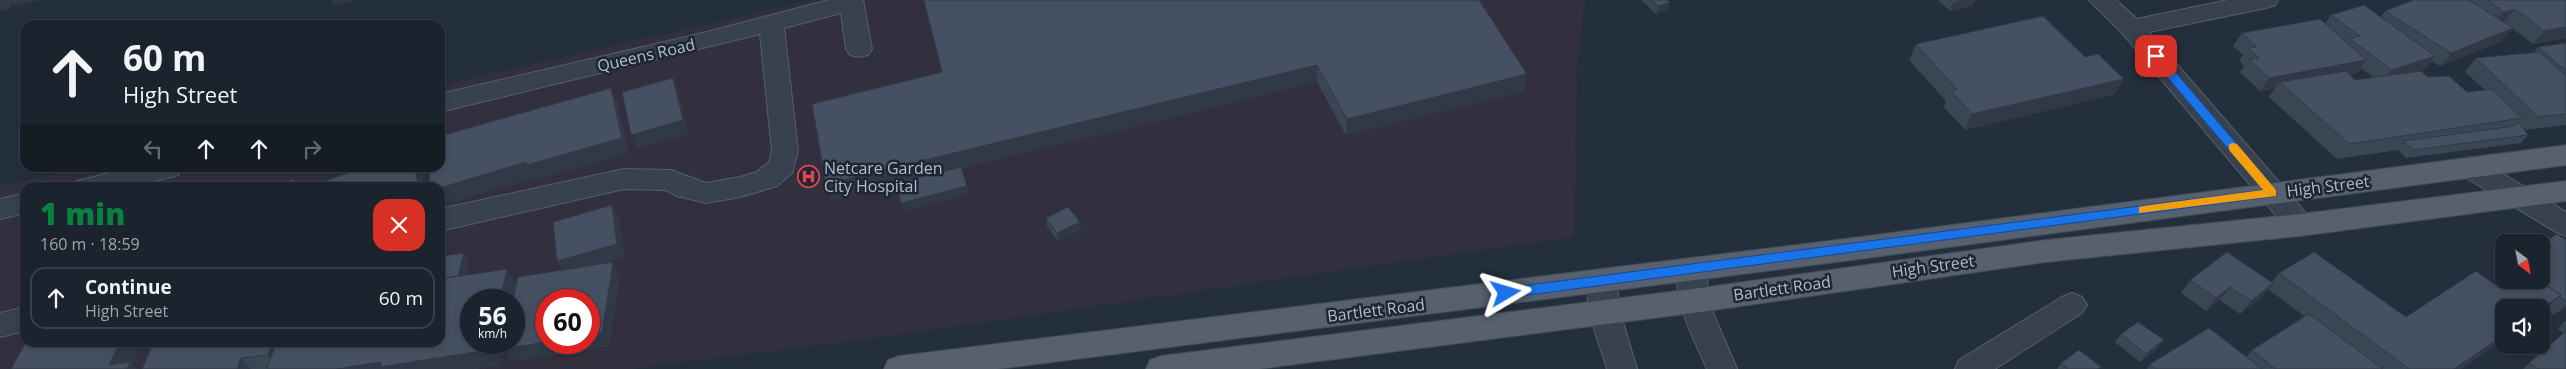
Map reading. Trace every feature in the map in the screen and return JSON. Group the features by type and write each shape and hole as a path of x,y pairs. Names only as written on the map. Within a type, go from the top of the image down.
{"main road":[{"name":"High Street","path":"1852,249 2566,155"},
{"name":"High Street","path":"1867,276 2046,251 2300,225 2566,191"},
{"name":"Bartlett Road","path":"899,369 1852,249"},
{"name":"Bartlett Road","path":"1161,369 1693,301 1867,276"}],"street":[{"path":"2102,0 2132,28 2300,225"},
{"path":"2132,28 2197,7 2266,0"},
{"path":"851,1 859,49"},
{"name":"Queens Road","path":"445,102 708,40 851,1"},
{"path":"445,219 624,179 672,180 687,189 706,193 767,179 782,166 785,151 771,23"},
{"path":"2470,167 2566,225"},
{"path":"111,182 152,172"},
{"path":"0,209 20,204"},
{"path":"1692,269 1693,301 1722,369"},
{"path":"1601,281 1605,312 1622,369"},
{"path":"1970,369 2072,305"},
{"path":"0,325 20,320"}],"shaded area":[{"name":"Netcare Garden City Hospital","path":"813,0 1585,0 1577,67 1574,237 874,338 631,369 0,369 0,186 63,172 445,172 445,84"}],"building":[{"path":"924,0 1479,0 1527,74 1347,119 1317,65 826,184 812,104 942,72"},
{"path":"1651,0 1667,0 1670,2 1658,6"},
{"path":"1950,0 1968,0 1953,3"},
{"path":"2413,0 2469,0 2513,28 2451,53 2385,11"},
{"path":"2488,0 2566,0 2566,27 2544,31 2515,9 2503,12"},
{"path":"2364,5 2435,56 2392,70 2350,39 2360,36 2331,15"},
{"path":"2043,16 2085,57 2098,54 2124,79 1972,114 1951,91 1957,90 1916,44"},
{"path":"2320,19 2366,60 2269,78 2249,59 2259,58 2248,48 2257,47 2242,33"},
{"path":"2566,43 2566,71 2538,47"},
{"path":"2539,52 2566,76 2566,114 2538,117 2476,58"},
{"path":"2346,71 2355,80 2421,71 2428,77 2449,76 2467,92 2492,89 2522,118 2349,144 2280,82"},
{"path":"673,78 683,120 631,135 622,92"},
{"path":"611,88 622,138 527,165 526,162 445,186 445,182 430,182 429,172 445,172 445,135"},
{"path":"2519,122 2528,135 2413,150 2403,141 2515,126"},
{"path":"961,167 967,186 901,203 896,183"},
{"path":"351,172 416,172 418,182 321,182"},
{"path":"612,205 617,244 557,261 553,222"},
{"path":"1068,207 1080,222 1057,233 1046,218"},
{"path":"2557,234 2566,240 2566,301 2550,288 2550,238"},
{"path":"2227,252 2273,283 2251,301 2230,287 2216,298 2190,280"},
{"path":"2314,252 2406,317 2476,271 2495,285 2495,289 2550,288 2561,295 2550,303 2550,299 2495,299 2495,341 2454,369 2409,369 2279,273"},
{"path":"464,253 458,276 445,278 445,255"},
{"path":"613,262 602,333 600,333 600,289 535,289 535,344 525,345 525,289 515,289 518,277"},
{"path":"507,269 502,289 460,289 460,354 463,354 380,367 381,362 336,369 267,369 274,347 445,347 445,278"},
{"path":"2309,314 2383,369 2276,369 2252,350"},
{"path":"2138,322 2164,340 2146,354 2121,334"},
{"path":"2209,328 2262,369 2156,369 2150,364"},
{"path":"2566,331 2566,369 2539,369 2529,363 2539,354 2550,354 2550,345"},
{"path":"23,347 118,347 109,365 130,362 127,369 11,369"},
{"path":"152,347 271,347 268,355 241,358 237,369 142,369"},
{"path":"2079,350 2101,367 2097,369 2068,369 2061,363"}],"slow traffic":[{"path":"2143,210 2272,193 2233,147"}],"place":[{"name":"Netcare Garden City Hospital","path":"808,177"}],"route":[{"path":"1506,293 2272,193 2156,56"}]}
